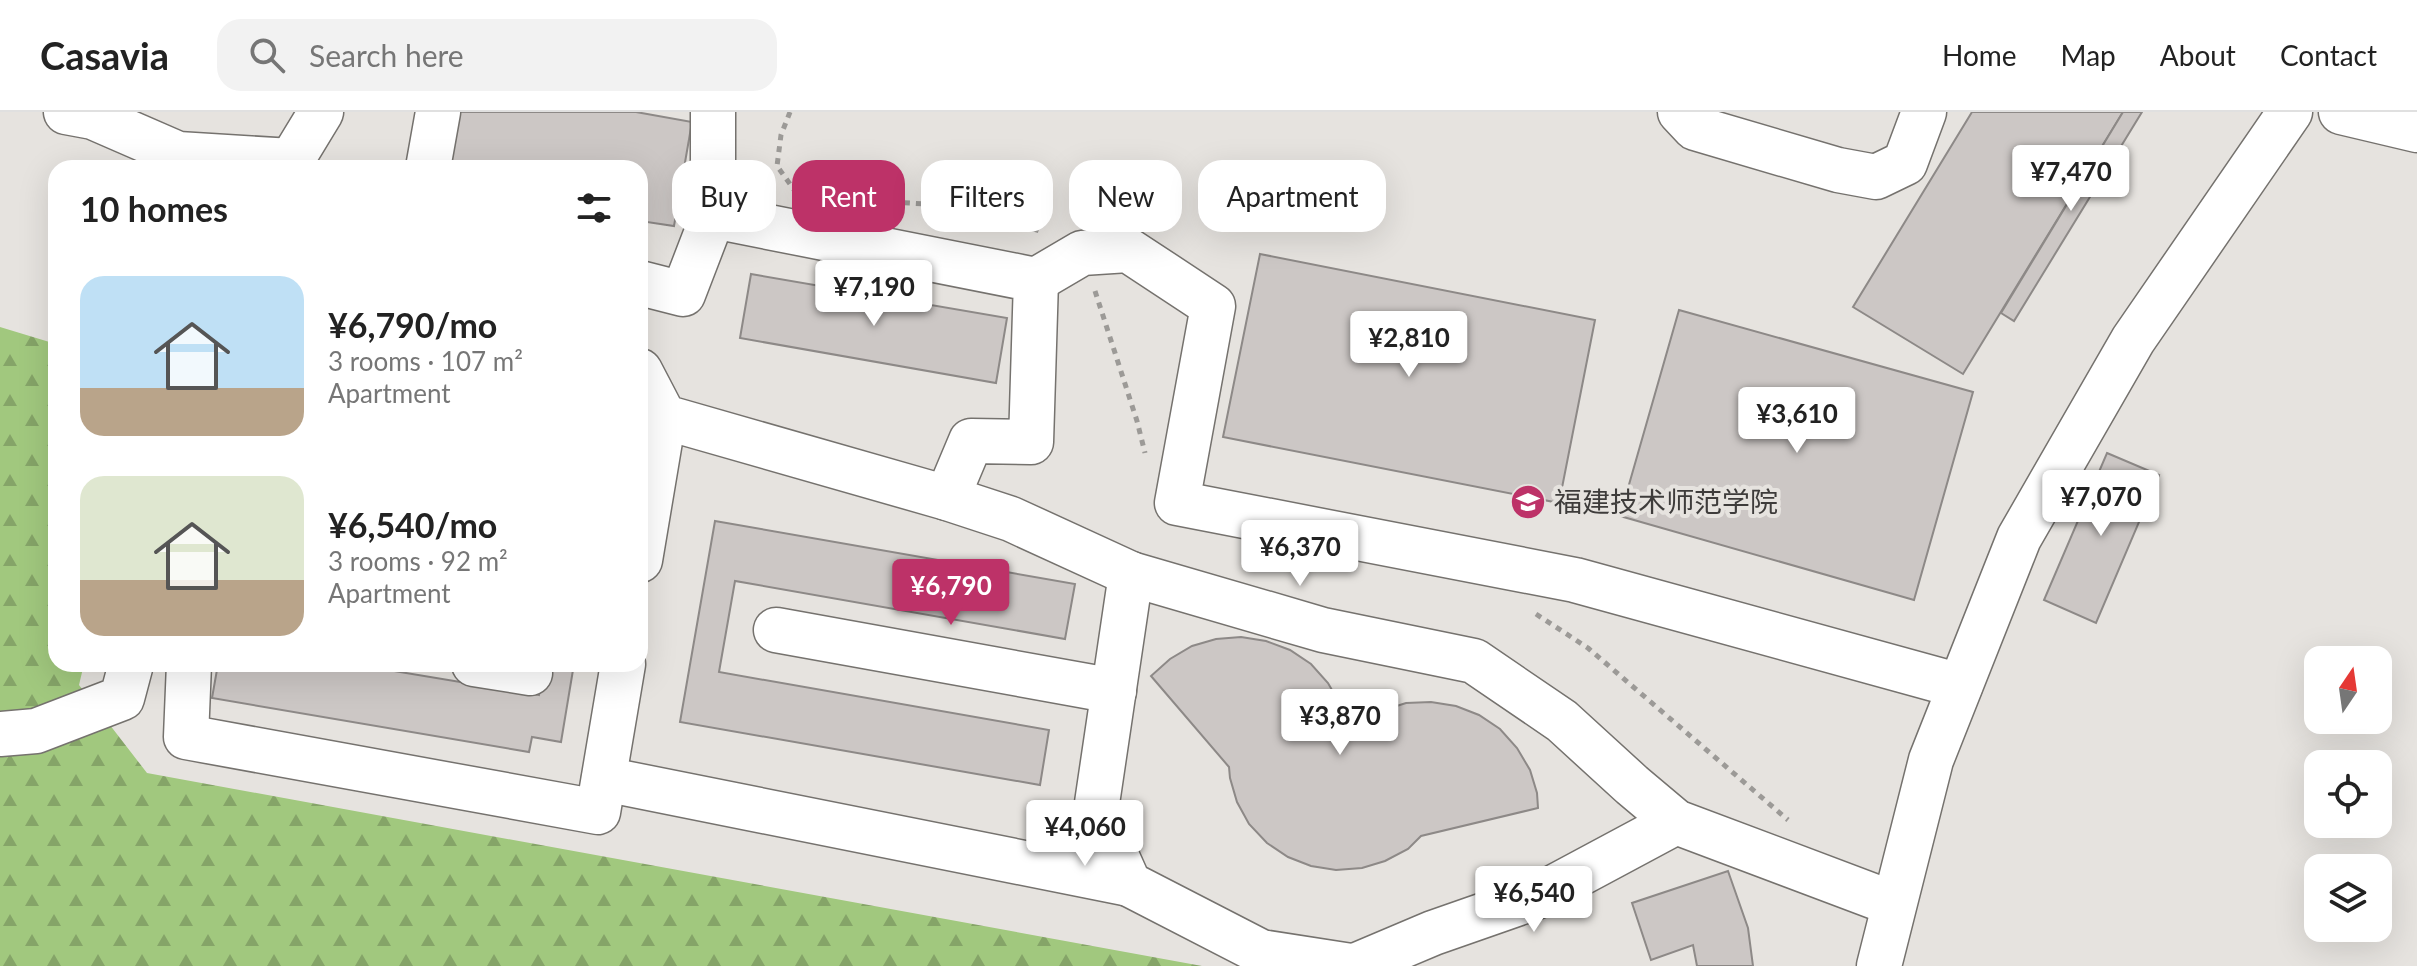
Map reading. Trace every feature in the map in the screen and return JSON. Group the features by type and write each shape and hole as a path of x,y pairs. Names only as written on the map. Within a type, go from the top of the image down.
{"street":[{"path":"66,112 93,117 178,154 245,160"},
{"path":"292,160 321,112"},
{"path":"429,160 438,112"},
{"path":"713,112 713,160"},
{"path":"1680,112 1695,128 1838,170 1876,177 1905,163 1924,112"},
{"path":"1879,966 1931,760 2019,538 2133,340 2290,112"},
{"path":"2341,112 2417,130"},
{"path":"776,228 1036,280 1082,253 1128,250 1213,306 1177,503 1575,580 1960,686"},
{"path":"648,285 683,294 707,232"},
{"path":"947,498 971,441 1031,442 1036,280"},
{"path":"648,386 664,417 648,512"},
{"path":"664,417 1011,519 1131,574 1323,630 1474,661 1562,721 1676,822 1894,904"},
{"path":"1129,884 1096,810 1131,574"},
{"path":"776,630 1114,691"},
{"path":"0,734 36,731 122,698 129,672"},
{"path":"189,672 186,737 598,812 622,672"},
{"path":"524,672 530,673"},
{"path":"604,779 1129,884 1261,952 1353,966 1433,933 1536,897 1676,822"}],"green space":[{"path":"0,327 48,342 48,672 82,672 79,685 147,773 1202,966 0,966"}],"building":[{"path":"456,112 636,112 692,122 685,160 672,160 672,226 648,222 648,160 448,160"},
{"path":"1972,112 2123,112 1963,374 1853,307"},
{"path":"2123,112 2142,112 2014,321 2001,313"},
{"path":"1260,254 1595,320 1559,503 1223,437"},
{"path":"751,274 1007,318 996,383 740,338"},
{"path":"1679,310 1973,392 1914,600 1620,516"},
{"path":"2107,453 2159,475 2096,623 2044,600"},
{"path":"715,521 1075,584 1065,639 735,581 719,672 1049,730 1040,785 680,722"},
{"path":"1241,637 1266,641 1290,650 1311,664 1328,683 1340,704 1348,734 1381,711 1406,703 1431,702 1456,706 1479,715 1500,729 1517,748 1530,770 1538,808 1421,836 1408,849 1362,868 1336,870 1311,866 1288,857 1267,843 1249,824 1237,802 1229,767 1151,676 1170,659 1192,646 1216,639"},
{"path":"217,672 400,672 539,695 543,672 573,672 561,742 532,737 529,752 212,698"},
{"path":"1728,871 1748,928 1753,966 1697,966 1693,945 1651,960 1632,903"}],"place":[{"name":"福建技术师范学院","path":"1528,502"}]}
